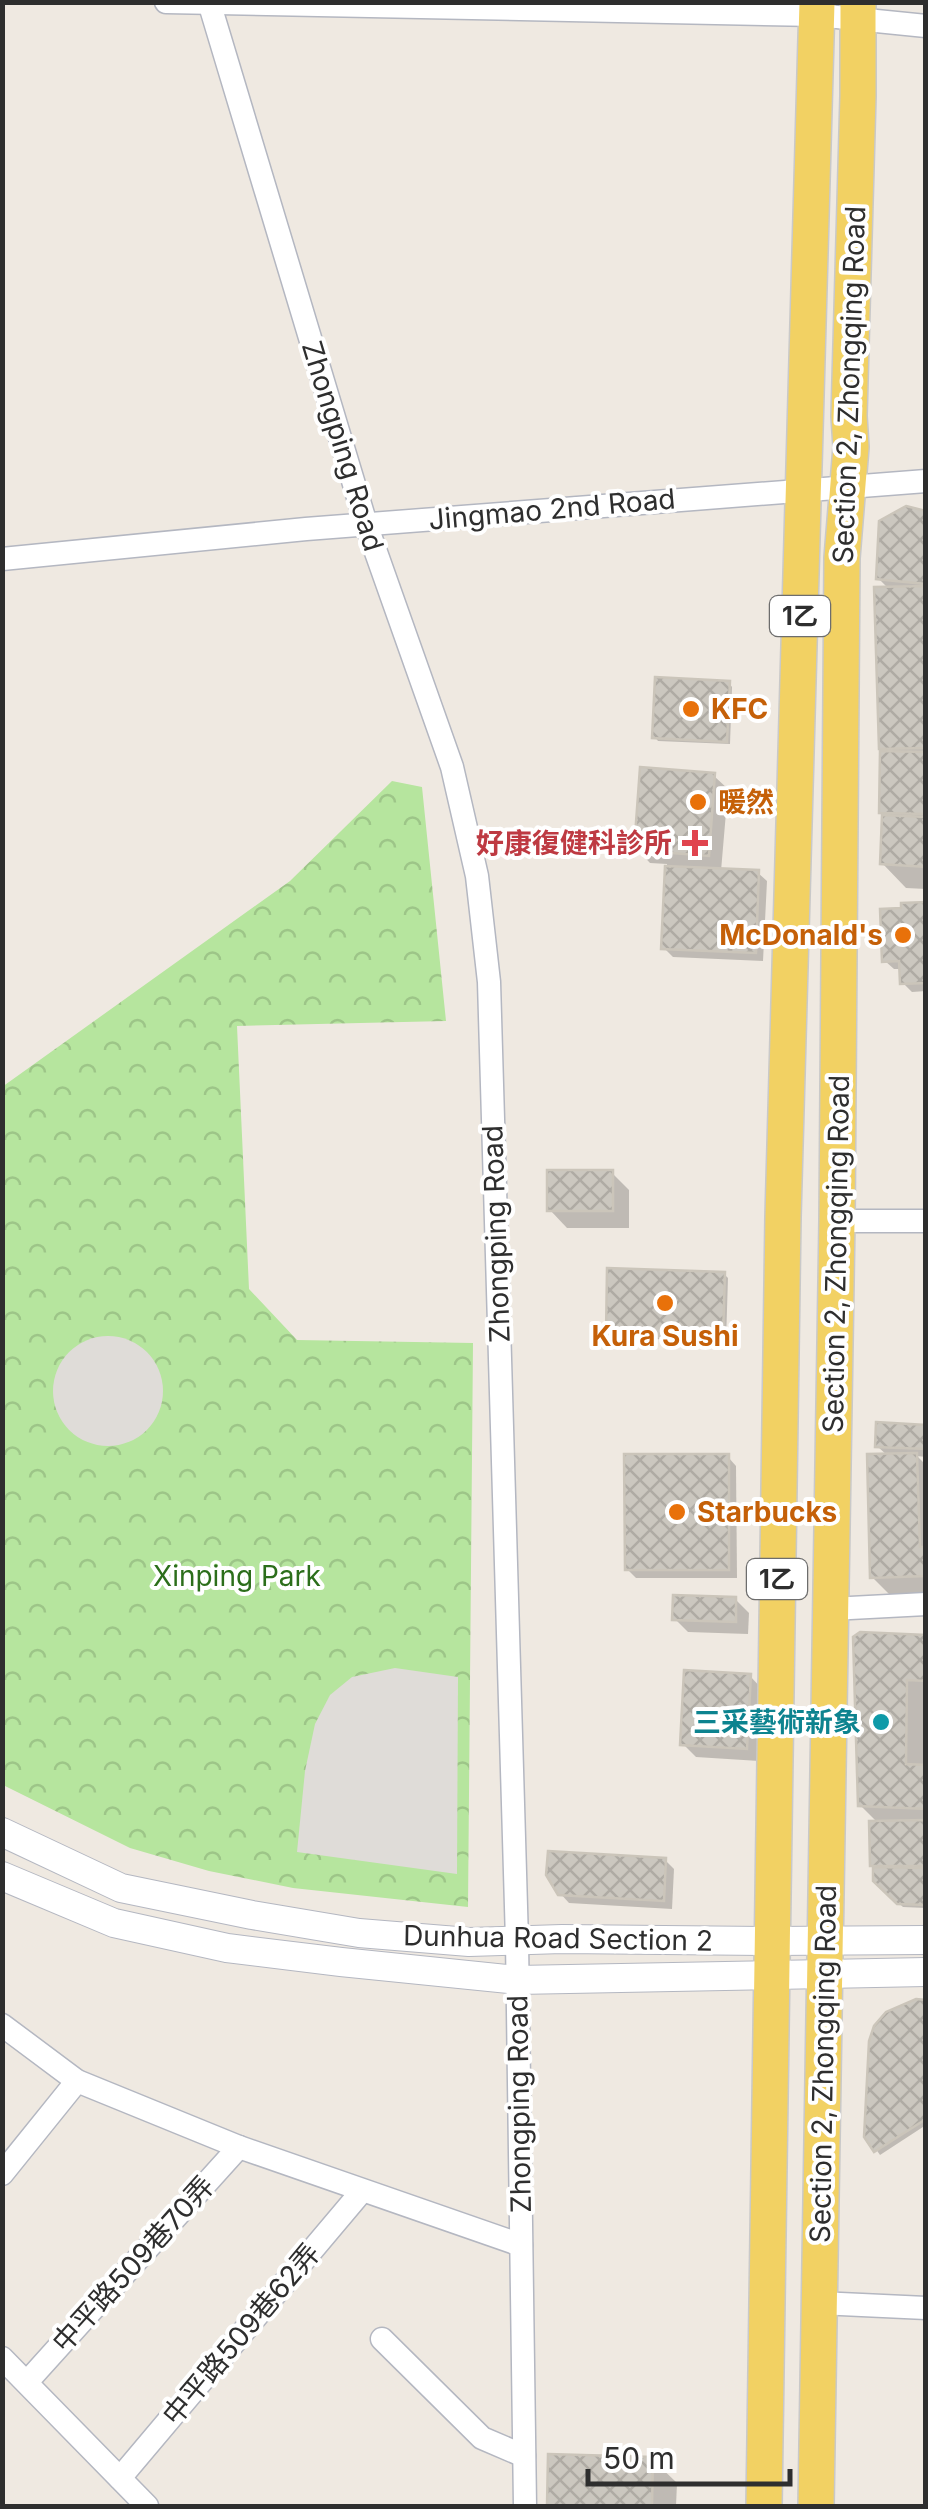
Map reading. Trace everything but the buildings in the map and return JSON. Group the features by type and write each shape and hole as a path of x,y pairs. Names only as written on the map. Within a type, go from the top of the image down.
{"main road":[{"name":"Section 2, Zhongqing Road","path":"764,2506 782,1217 817,9"},
{"name":"Section 2, Zhongqing Road","path":"816,2506 837,1222 842,558 848,487 859,12"}],"street":[{"path":"166,2 817,9 859,12 926,26"},
{"name":"Zhongping Road","path":"209,3 366,524 452,767 476,876 489,982 518,1941 525,2506"},
{"name":"Jingmao 2nd Road","path":"2,558 366,524 926,480"},
{"path":"837,1222 926,1220"},
{"path":"830,1609 926,1604"},
{"name":"Dunhua Road Section 2","path":"2,1832 122,1888 252,1915 360,1932 469,1942 562,1938 771,1958"},
{"name":"Dunhua Road Section 2","path":"2,1876 114,1923 274,1955 518,1980 771,1958"},
{"path":"771,1958 825,1957 926,1940"},
{"path":"825,1957 926,1972"},
{"path":"2,2025 77,2081 239,2147 521,2246"},
{"path":"2,2174 77,2081"},
{"name":"中平路509巷70弄","path":"27,2382 239,2147"},
{"name":"中平路509巷62弄","path":"120,2478 362,2190"},
{"path":"819,2304 926,2308"},
{"path":"382,2338 482,2438 524,2456"},
{"path":"2,2358 147,2506"}],"green space":[{"name":"Xinping Park","path":"392,781 422,787 446,1021 237,1026 249,1289 297,1340 473,1343 468,1907 293,1888 209,1871 130,1848 3,1785 2,1087 290,881"}],"shaded area":[{"path":"108,1336 129,1340 147,1352 159,1370 163,1391 159,1412 147,1430 129,1442 108,1446 87,1442 69,1430 57,1412 53,1391 57,1370 69,1352 87,1340"},
{"path":"395,1668 458,1677 457,1874 297,1852 305,1771 315,1724 330,1695 352,1677"}],"place":[{"name":"KFC","path":"691,709"},
{"name":"暖然","path":"698,802"},
{"name":"好康復健科診所","path":"695,843"},
{"name":"McDonald's","path":"903,935"},
{"name":"Kura Sushi","path":"665,1303"},
{"name":"Starbucks","path":"677,1512"},
{"name":"三采藝術新象","path":"881,1722"}]}
